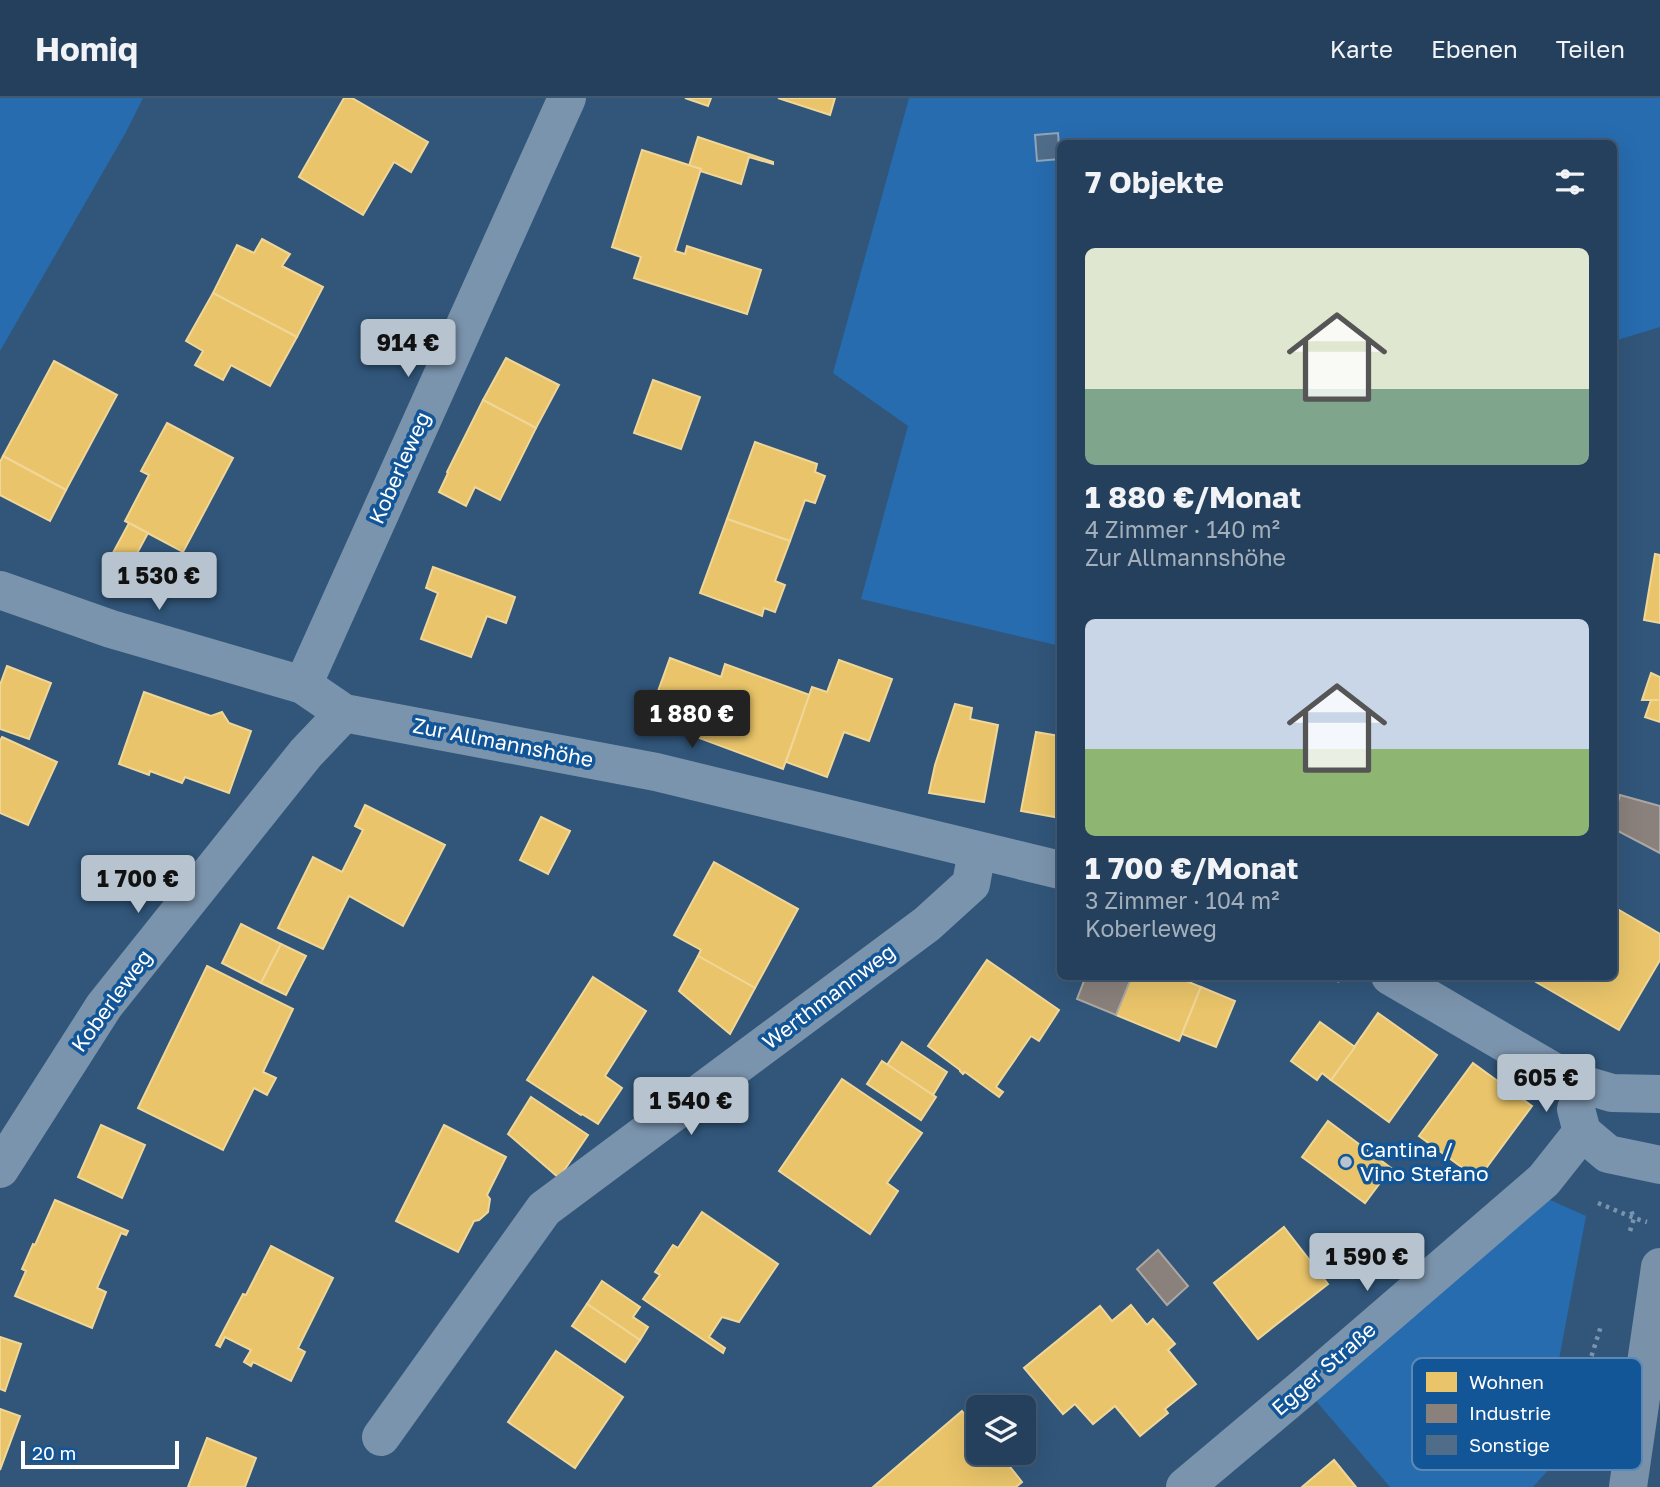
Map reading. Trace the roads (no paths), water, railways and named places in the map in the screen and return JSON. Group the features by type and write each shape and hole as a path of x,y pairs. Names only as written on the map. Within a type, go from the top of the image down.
{"main road":[{"path":"1642,1391 1660,1267"}],"street":[{"name":"Koberleweg","path":"303,685 567,98"},
{"name":"Zur Allmannshöhe","path":"0,590 111,629 303,685 344,713 656,772 1057,869"},
{"name":"Koberleweg","path":"0,1169 104,1006 306,753 344,713"},
{"name":"Werthmannweg","path":"382,1437 544,1209 927,924 971,884 977,851"},
{"path":"1397,980 1568,1080 1612,1093 1660,1094"},
{"path":"1568,1080 1582,1132 1608,1153 1660,1165"},
{"name":"Egger Straße","path":"1185,1487 1544,1180 1582,1132"}],"place":[{"name":"Cantina / Vino Stefano","path":"1346,1162"}]}
